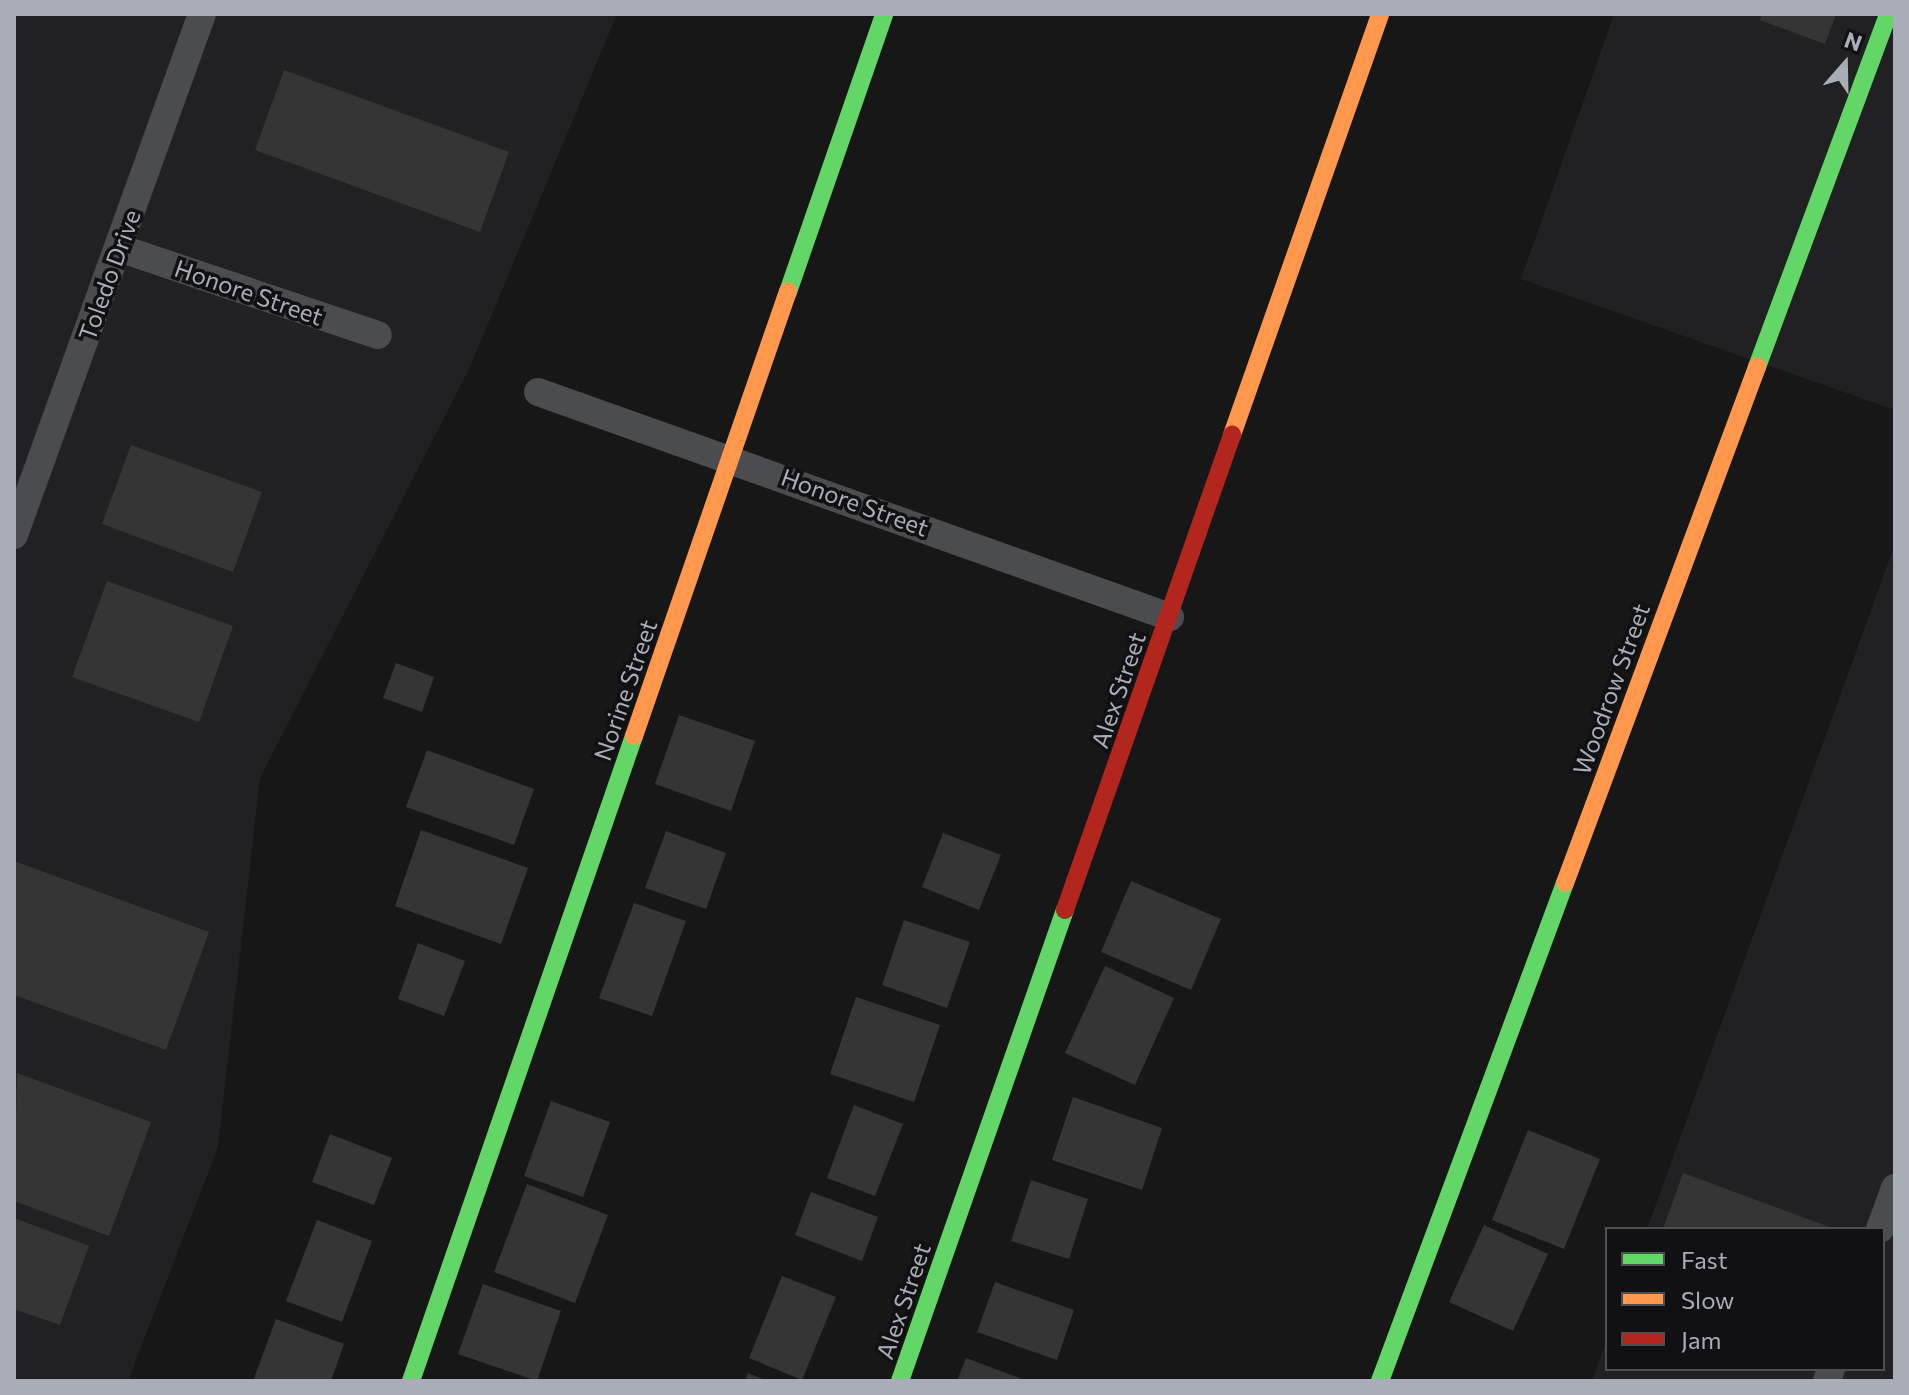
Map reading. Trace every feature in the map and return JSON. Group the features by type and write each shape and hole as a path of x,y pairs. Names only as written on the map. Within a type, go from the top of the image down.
{"street":[{"name":"Toledo Drive","path":"14,535 202,14"},
{"name":"Norine Street","path":"411,1381 884,14"},
{"name":"Alex Street","path":"900,1381 1380,14"},
{"name":"Woodrow Street","path":"1380,1381 1888,14"},
{"name":"Honore Street","path":"119,248 378,335"},
{"name":"Honore Street","path":"538,392 731,456 1170,617"},
{"path":"1881,1227 1895,1188"}],"shaded area":[{"path":"14,14 617,14 470,367 260,778 218,1147 128,1381 14,1381"},
{"path":"1614,14 1895,14 1895,410 1521,279"},
{"path":"1895,544 1895,1381 1592,1381 1605,1345 1605,1371 1885,1371 1885,1227 1648,1227"}],"building":[{"path":"1762,14 1836,14 1825,44 1760,20"},
{"path":"284,70 509,152 480,232 255,150"},
{"path":"131,445 262,492 233,572 102,524"},
{"path":"107,581 233,626 199,722 72,677"},
{"path":"396,663 434,677 422,712 383,698"},
{"path":"679,715 755,741 731,811 655,784"},
{"path":"427,750 534,789 514,845 406,807"},
{"path":"421,830 528,868 501,944 395,906"},
{"path":"666,831 726,853 706,909 645,888"},
{"path":"943,833 1001,855 979,910 922,887"},
{"path":"14,861 209,932 166,1050 14,995"},
{"path":"1131,881 1221,919 1191,990 1101,952"},
{"path":"634,903 686,921 652,1016 599,998"},
{"path":"904,920 970,942 947,1008 882,985"},
{"path":"418,943 465,961 444,1016 398,999"},
{"path":"1105,966 1174,998 1135,1085 1065,1053"},
{"path":"856,997 940,1025 914,1102 830,1074"},
{"path":"17,1073 151,1122 109,1236 14,1201"},
{"path":"1073,1097 1162,1128 1142,1190 1052,1160"},
{"path":"551,1101 610,1122 583,1197 524,1176"},
{"path":"854,1105 903,1124 875,1196 827,1178"},
{"path":"1528,1130 1600,1159 1564,1249 1492,1220"},
{"path":"330,1134 392,1158 374,1205 312,1182"},
{"path":"1683,1173 1830,1227 1664,1227"},
{"path":"1031,1180 1088,1199 1069,1259 1011,1241"},
{"path":"527,1184 608,1215 575,1303 494,1272"},
{"path":"811,1192 878,1217 862,1261 795,1235"},
{"path":"14,1218 89,1246 60,1325 14,1309"},
{"path":"317,1220 372,1241 342,1322 286,1301"},
{"path":"1484,1225 1548,1254 1513,1331 1449,1302"},
{"path":"782,1276 836,1297 802,1380 749,1358"},
{"path":"995,1282 1074,1310 1057,1360 977,1332"},
{"path":"483,1284 561,1311 537,1381 458,1354"},
{"path":"276,1319 344,1344 331,1381 253,1381"},
{"path":"966,1358 1027,1381 957,1381"},
{"path":"748,1373 767,1381 745,1381"}],"traffic: fast":[{"path":"788,292 884,14"},
{"path":"1757,367 1888,14"},
{"path":"411,1381 634,736"},
{"path":"1380,1381 1565,883"},
{"path":"900,1381 1065,910"}],"traffic: slow":[{"path":"1232,435 1380,14"},
{"path":"634,736 788,292"},
{"path":"1565,883 1757,367"}],"traffic: jam":[{"path":"1065,910 1232,435"}]}
